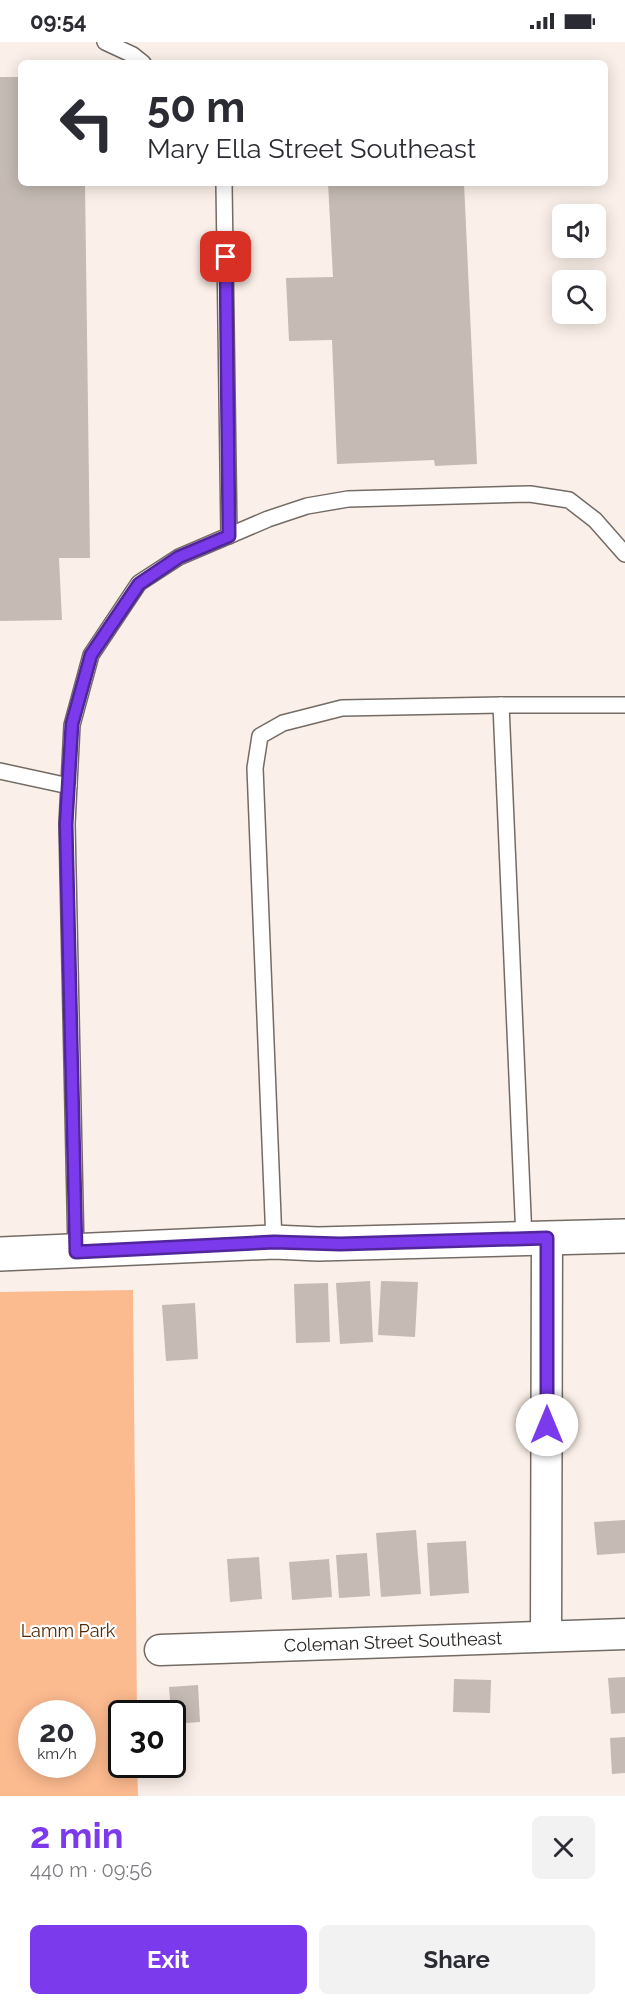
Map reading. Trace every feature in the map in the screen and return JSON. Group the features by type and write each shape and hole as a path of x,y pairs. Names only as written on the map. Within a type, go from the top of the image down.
{"street":[{"path":"0,1254 274,1242 330,1244 625,1236"},
{"path":"535,1238 546,1636"},
{"name":"Coleman Street Southeast","path":"160,1650 625,1634"}],"lane":[{"path":"105,42 139,60"},
{"path":"224,186 229,536"},
{"path":"76,1252 66,824 72,724 91,655 139,584 179,557 229,536 307,506 348,499 530,495 569,500 596,520 625,554"},
{"path":"501,705 535,1238"},
{"path":"274,1242 255,768 260,736 284,723 342,708 625,705"},
{"path":"0,771 69,786"}],"green space":[{"name":"Lamm Park","path":"133,1290 137,1700 108,1700 108,1778 137,1778 138,1796 0,1796 0,1292"}],"building":[{"path":"0,77 18,77 18,186 85,186 90,558 59,558 62,620 0,621"},
{"path":"328,186 464,186 477,464 435,466 434,460 337,464 332,340 289,341 286,278 333,277"},
{"path":"370,1281 373,1342 340,1344 336,1283"},
{"path":"381,1281 418,1282 415,1337 378,1335"},
{"path":"328,1283 330,1342 296,1343 294,1284"},
{"path":"195,1303 198,1359 166,1361 162,1305"},
{"path":"625,1520 625,1553 597,1555 594,1522"},
{"path":"416,1530 421,1594 381,1597 376,1533"},
{"path":"466,1541 469,1593 430,1596 427,1543"},
{"path":"367,1553 370,1596 339,1598 336,1555"},
{"path":"259,1557 262,1599 230,1602 227,1559"},
{"path":"329,1559 332,1597 292,1600 289,1562"},
{"path":"625,1677 625,1713 611,1714 608,1678"},
{"path":"454,1679 491,1680 490,1713 453,1712"},
{"path":"198,1685 200,1722 186,1723 186,1700 170,1700 169,1687"},
{"path":"625,1737 625,1773 612,1774 610,1738"}],"route":[{"path":"226,257 229,536 179,557 139,584 91,655 72,724 66,824 76,1252 274,1242 340,1244 547,1238 547,1425"}]}
